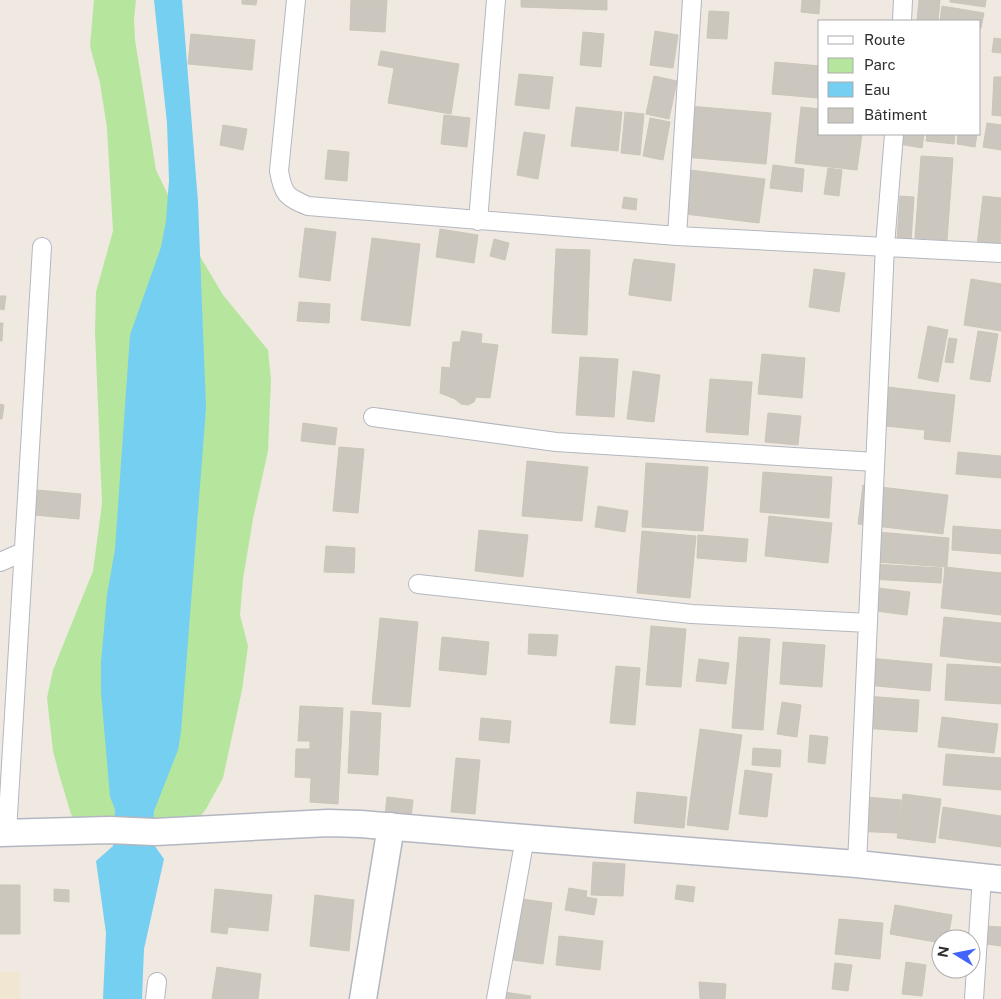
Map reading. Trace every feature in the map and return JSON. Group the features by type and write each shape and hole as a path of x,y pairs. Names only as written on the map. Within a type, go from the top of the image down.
{"street":[{"path":"296,0 280,170 282,188 293,200 308,206 677,236 1001,253"},
{"path":"478,220 496,0"},
{"path":"677,236 692,0"},
{"path":"902,20 904,0"},
{"path":"857,864 885,246 894,135"},
{"path":"42,247 3,833 110,830 155,832 328,823 391,826 857,864 991,878 974,999"},
{"path":"373,417 556,442 875,462"},
{"path":"0,562 23,552"},
{"path":"418,584 692,614 868,623"},
{"path":"363,999 391,826"},
{"path":"496,999 525,838"}],"shaded area":[{"path":"0,972 20,972 20,999 0,999"}],"green space":[{"path":"94,0 136,0 134,19 135,40 156,170 188,236 223,295 268,350 271,380 268,451 253,519 243,579 240,615 248,646 242,690 223,778 206,809 182,840 88,845 71,814 59,774 53,751 47,698 53,670 93,571 102,504 95,332 96,292 113,231 107,128 100,83 90,46"}],"water":[{"path":"154,0 182,0 198,202 206,408 181,732 178,750 154,811 152,842 164,859 144,949 142,999 103,999 106,933 96,861 113,846 115,809 110,797 101,692 101,662 107,595 115,549 130,335 161,247 166,221 169,180 167,123"}],"building":[{"path":"242,0 257,0 256,5 242,4"},
{"path":"351,0 387,0 385,32 350,30"},
{"path":"521,0 607,0 607,10 521,7"},
{"path":"802,0 820,0 819,14 801,12"},
{"path":"919,0 940,0 938,20 917,20"},
{"path":"950,0 986,0 985,7 950,2"},
{"path":"942,6 984,13 981,28 981,20 940,20"},
{"path":"709,11 729,12 727,39 707,38"},
{"path":"655,31 678,35 673,68 650,65"},
{"path":"583,32 604,34 601,67 580,65"},
{"path":"191,34 255,40 252,70 188,64"},
{"path":"994,38 1001,39 1001,53 992,52"},
{"path":"381,51 459,64 451,114 388,103 394,68 378,65"},
{"path":"775,62 818,66 818,98 772,94"},
{"path":"519,74 553,77 549,109 515,105"},
{"path":"654,76 677,81 669,119 646,114"},
{"path":"994,77 1001,77 1001,116 992,115"},
{"path":"689,106 771,113 766,164 684,157"},
{"path":"576,107 622,112 618,151 571,146"},
{"path":"801,107 818,109 818,135 862,135 857,170 795,163"},
{"path":"625,112 644,114 640,155 621,153"},
{"path":"444,115 470,118 467,147 441,144"},
{"path":"650,118 670,122 663,160 643,156"},
{"path":"987,123 1001,125 1001,150 983,147"},
{"path":"223,125 247,129 243,150 220,145"},
{"path":"524,132 545,135 538,179 517,175"},
{"path":"895,135 924,135 922,148 893,143"},
{"path":"927,135 955,135 954,144 926,141"},
{"path":"958,135 977,135 975,147 957,144"},
{"path":"328,150 349,152 347,181 325,179"},
{"path":"921,156 953,158 947,240 915,238"},
{"path":"773,165 804,169 802,192 770,188"},
{"path":"828,168 842,170 839,196 824,194"},
{"path":"690,170 765,179 759,223 685,214"},
{"path":"900,196 914,197 911,241 897,240"},
{"path":"983,196 1001,198 1000,248 977,245"},
{"path":"624,197 637,199 636,210 622,208"},
{"path":"305,228 336,232 330,281 299,277"},
{"path":"440,229 478,235 474,263 436,257"},
{"path":"372,238 420,244 410,326 361,320"},
{"path":"494,239 509,243 505,260 490,256"},
{"path":"556,249 590,250 587,335 552,333"},
{"path":"634,259 675,264 671,301 629,295"},
{"path":"633,262 671,267 668,299 629,294"},
{"path":"814,269 845,273 839,312 809,307"},
{"path":"971,279 1001,284 1001,331 964,325"},
{"path":"0,296 6,296 4,310 0,309"},
{"path":"299,302 330,304 329,323 297,321"},
{"path":"0,323 3,323 2,341 0,341"},
{"path":"928,326 948,330 938,382 918,378"},
{"path":"462,331 482,334 481,343 498,345 490,398 476,397 474,402 468,405 461,404 455,399 440,393 442,367 450,368 453,342 460,342"},
{"path":"978,331 998,334 990,382 970,379"},
{"path":"949,338 957,339 953,363 945,362"},
{"path":"762,354 805,358 802,398 758,394"},
{"path":"580,357 618,359 614,417 576,415"},
{"path":"633,371 660,375 654,422 627,419"},
{"path":"710,379 752,382 748,435 706,432"},
{"path":"879,386 955,395 950,442 924,439 925,430 875,425"},
{"path":"0,404 4,405 2,419 0,419"},
{"path":"768,413 801,416 798,445 765,442"},
{"path":"303,423 337,428 335,445 301,441"},
{"path":"339,447 364,449 358,513 333,511"},
{"path":"958,452 1001,456 1001,478 956,474"},
{"path":"527,461 588,467 582,521 522,516"},
{"path":"646,463 708,467 703,531 642,527"},
{"path":"763,472 832,477 829,518 760,512"},
{"path":"863,485 948,495 943,534 858,524"},
{"path":"37,490 81,494 79,519 34,515"},
{"path":"598,506 628,511 625,532 595,527"},
{"path":"769,516 832,523 828,563 765,556"},
{"path":"953,526 1001,530 1001,554 952,550"},
{"path":"479,530 528,535 523,577 475,571"},
{"path":"642,531 696,536 690,598 637,593"},
{"path":"865,531 949,538 947,567 862,561"},
{"path":"698,535 748,539 746,562 697,558"},
{"path":"326,546 355,548 354,573 324,572"},
{"path":"871,564 942,568 941,583 870,579"},
{"path":"945,567 1001,573 1001,615 941,608"},
{"path":"871,587 910,592 907,615 868,610"},
{"path":"944,617 1001,623 1001,663 940,656"},
{"path":"380,618 418,622 410,707 372,704"},
{"path":"651,626 686,629 681,687 646,685"},
{"path":"529,634 558,635 556,656 528,654"},
{"path":"442,637 489,642 486,675 439,670"},
{"path":"739,637 770,639 763,730 732,728"},
{"path":"783,642 825,645 822,687 780,684"},
{"path":"869,658 932,664 930,691 866,685"},
{"path":"699,659 729,663 726,684 696,681"},
{"path":"947,664 1001,667 1001,704 945,700"},
{"path":"616,666 640,668 635,725 610,723"},
{"path":"865,696 919,700 917,732 863,728"},
{"path":"782,702 801,705 797,737 777,734"},
{"path":"300,706 343,708 338,804 310,802 311,778 295,777 296,749 310,749 310,741 298,741"},
{"path":"351,711 381,713 378,775 348,773"},
{"path":"942,717 998,724 994,753 938,747"},
{"path":"481,718 511,721 509,743 479,740"},
{"path":"700,729 742,735 728,830 687,825"},
{"path":"810,735 828,737 825,764 808,762"},
{"path":"753,748 781,750 780,767 752,765"},
{"path":"946,754 1001,758 1001,790 943,785"},
{"path":"456,758 480,760 475,814 451,812"},
{"path":"745,770 772,774 767,817 739,814"},
{"path":"637,792 687,797 684,828 634,823"},
{"path":"903,794 941,799 935,843 897,838"},
{"path":"854,796 901,800 897,833 852,831"},
{"path":"387,797 413,800 411,818 385,815"},
{"path":"943,807 1001,816 1001,847 939,838"},
{"path":"593,862 625,864 623,896 591,895"},
{"path":"0,885 20,885 20,934 0,934"},
{"path":"677,885 695,887 693,902 675,899"},
{"path":"569,888 587,891 586,897 597,899 594,915 565,910"},
{"path":"54,889 69,890 69,902 54,901"},
{"path":"215,889 272,895 268,931 228,927 227,934 211,932"},
{"path":"315,895 354,900 349,951 310,946"},
{"path":"521,899 552,903 543,964 513,960"},
{"path":"895,905 952,915 950,929 931,929 931,941 890,934"},
{"path":"839,919 883,923 880,959 835,954"},
{"path":"987,926 1001,927 1001,946 986,944"},
{"path":"559,936 603,941 600,970 556,965"},
{"path":"906,962 926,965 922,996 902,994"},
{"path":"835,963 852,965 848,991 832,989"},
{"path":"217,967 261,974 258,999 212,999"},
{"path":"699,982 726,984 725,999 700,999"},
{"path":"504,992 531,996 530,999 502,999"}]}
